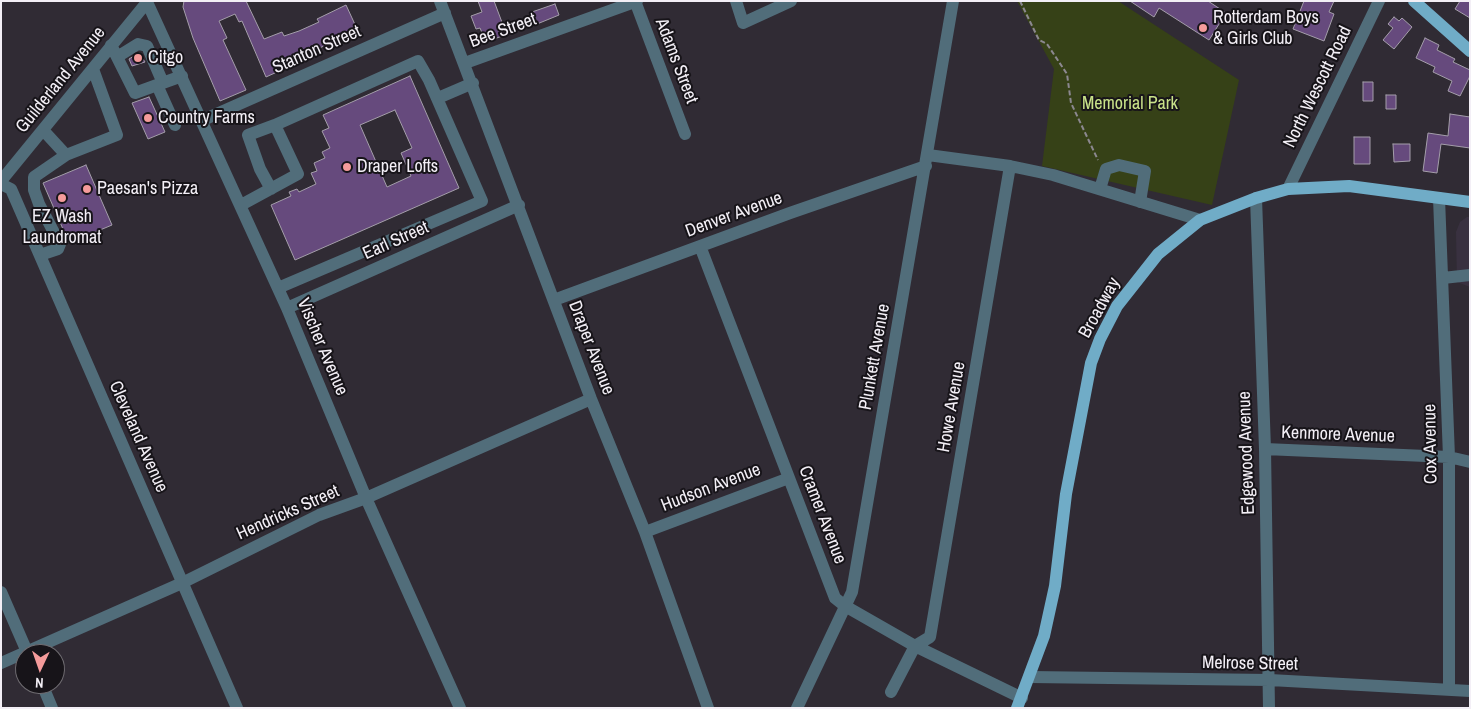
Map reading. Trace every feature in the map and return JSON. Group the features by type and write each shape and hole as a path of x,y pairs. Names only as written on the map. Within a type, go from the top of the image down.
{"main road":[{"path":"1414,1 1470,51"},
{"name":"Broadway","path":"1019,703 1044,636 1055,586 1071,467 1091,363 1100,339 1117,306 1133,283 1158,254 1200,220 1256,198 1288,189 1348,186 1470,202"}],"street":[{"path":"736,1 743,23 791,1"},
{"name":"Plunkett Avenue","path":"797,708 852,592 953,1"},
{"name":"North Wescott Road","path":"1288,189 1379,1"},
{"name":"Guilderland Avenue","path":"4,178 148,2"},
{"name":"Vischer Avenue","path":"148,2 287,308 366,498 460,708"},
{"name":"Bee Street","path":"465,63 636,2"},
{"name":"Adams Street","path":"636,2 685,134"},
{"name":"Draper Avenue","path":"442,7 473,83 591,399 645,532 708,708"},
{"name":"Stanton Street","path":"203,120 442,7"},
{"path":"118,57 138,44 147,46 176,125"},
{"path":"111,45 135,94 182,76"},
{"path":"152,56 169,49"},
{"path":"271,189 248,135 275,125 418,61 438,98 482,200 278,288"},
{"path":"40,255 58,249 60,244 39,204 34,190 34,177 66,155 117,135 93,69"},
{"path":"438,98 473,83"},
{"path":"241,205 298,174 275,125"},
{"path":"43,130 66,155"},
{"name":"Denver Avenue","path":"554,300 927,160 1010,166 1053,175 1200,220"},
{"path":"1100,189 1106,169 1119,165 1145,171 1140,202"},
{"name":"Howe Avenue","path":"891,692 915,646 930,637 1010,166"},
{"name":"Cleveland Avenue","path":"4,178 11,189 237,708"},
{"name":"Edgewood Avenue","path":"1256,198 1265,449 1269,708"},
{"name":"Cox Avenue","path":"1439,198 1449,457 1449,690"},
{"name":"Earl Street","path":"287,308 519,205"},
{"name":"Cramer Avenue","path":"700,246 834,598 915,646 1019,703"},
{"path":"1443,278 1470,276"},
{"name":"Hendricks Street","path":"48,644 182,582 319,515 366,498 591,399"},
{"name":"Kenmore Avenue","path":"1265,449 1449,457 1470,462"},
{"name":"Hudson Avenue","path":"645,532 789,478"},
{"path":"1,592 24,644"},
{"name":"Hendricks Street","path":"1,663 15,658"},
{"name":"Melrose Street","path":"1030,677 1270,680 1470,691"},
{"path":"46,694 52,708"}],"path":[{"path":"1020,1 1039,40 1047,44 1067,74 1071,103 1095,157 1106,169"}],"shaded area":[{"path":"1470,217 1470,287 1457,282 1456,232 1460,222"}],"green space":[{"name":"Memorial Park","path":"1017,1 1118,1 1239,80 1212,205 1042,166 1054,69"}],"building":[{"path":"184,1 246,1 264,39 282,32 284,36 299,31 319,22 317,19 346,5 358,31 276,69 277,72 266,77 242,21 239,22 235,14 219,21 227,38 223,40 246,90 220,101 193,38 183,7"},
{"path":"478,1 494,1 503,25 509,23 513,32 486,42 480,28 476,29 471,16 482,12"},
{"name":"Rotterdam Boys & Girls Club","path":"1130,1 1208,1 1226,13 1209,40 1159,8 1154,17"},
{"path":"1304,1 1334,1 1329,12 1334,14 1324,41 1293,29"},
{"path":"1460,1 1470,1 1470,18 1455,9"},
{"path":"555,4 559,15 537,24 532,12"},
{"path":"1394,17 1399,21 1402,18 1412,27 1394,49 1383,40 1393,28 1388,24"},
{"path":"1425,38 1439,45 1437,50 1455,59 1453,62 1470,70 1470,76 1460,96 1448,91 1452,81 1433,72 1435,67 1416,58"},
{"path":"139,53 145,62 132,66 129,59"},
{"name":"Draper Lofts","path":"410,76 459,188 295,260 271,205 291,196 289,192 297,189 299,192 316,184 311,173 317,171 314,163 325,158 322,152 330,148 322,131 329,128 323,115","holes":["395,110 412,148 401,153 411,176 387,187 360,125"]},
{"path":"1363,82 1373,82 1373,101 1363,101"},
{"path":"1386,95 1396,95 1396,109 1386,109"},
{"name":"Country Farms","path":"149,97 165,132 148,139 132,103"},
{"path":"1450,114 1470,117 1470,148 1441,144 1437,173 1423,171 1428,133 1448,136"},
{"path":"1354,137 1370,137 1370,164 1354,164"},
{"path":"1393,144 1410,144 1410,161 1394,162"},
{"path":"86,165 112,225 69,243 43,183"}],"place":[{"name":"Rotterdam Boys & Girls Club","path":"1203,28"},
{"name":"Citgo","path":"138,58"},
{"name":"Country Farms","path":"148,118"},
{"name":"Draper Lofts","path":"347,167"},
{"name":"Paesan's Pizza","path":"87,189"},
{"name":"EZ Wash Laundromat","path":"62,198"}]}
